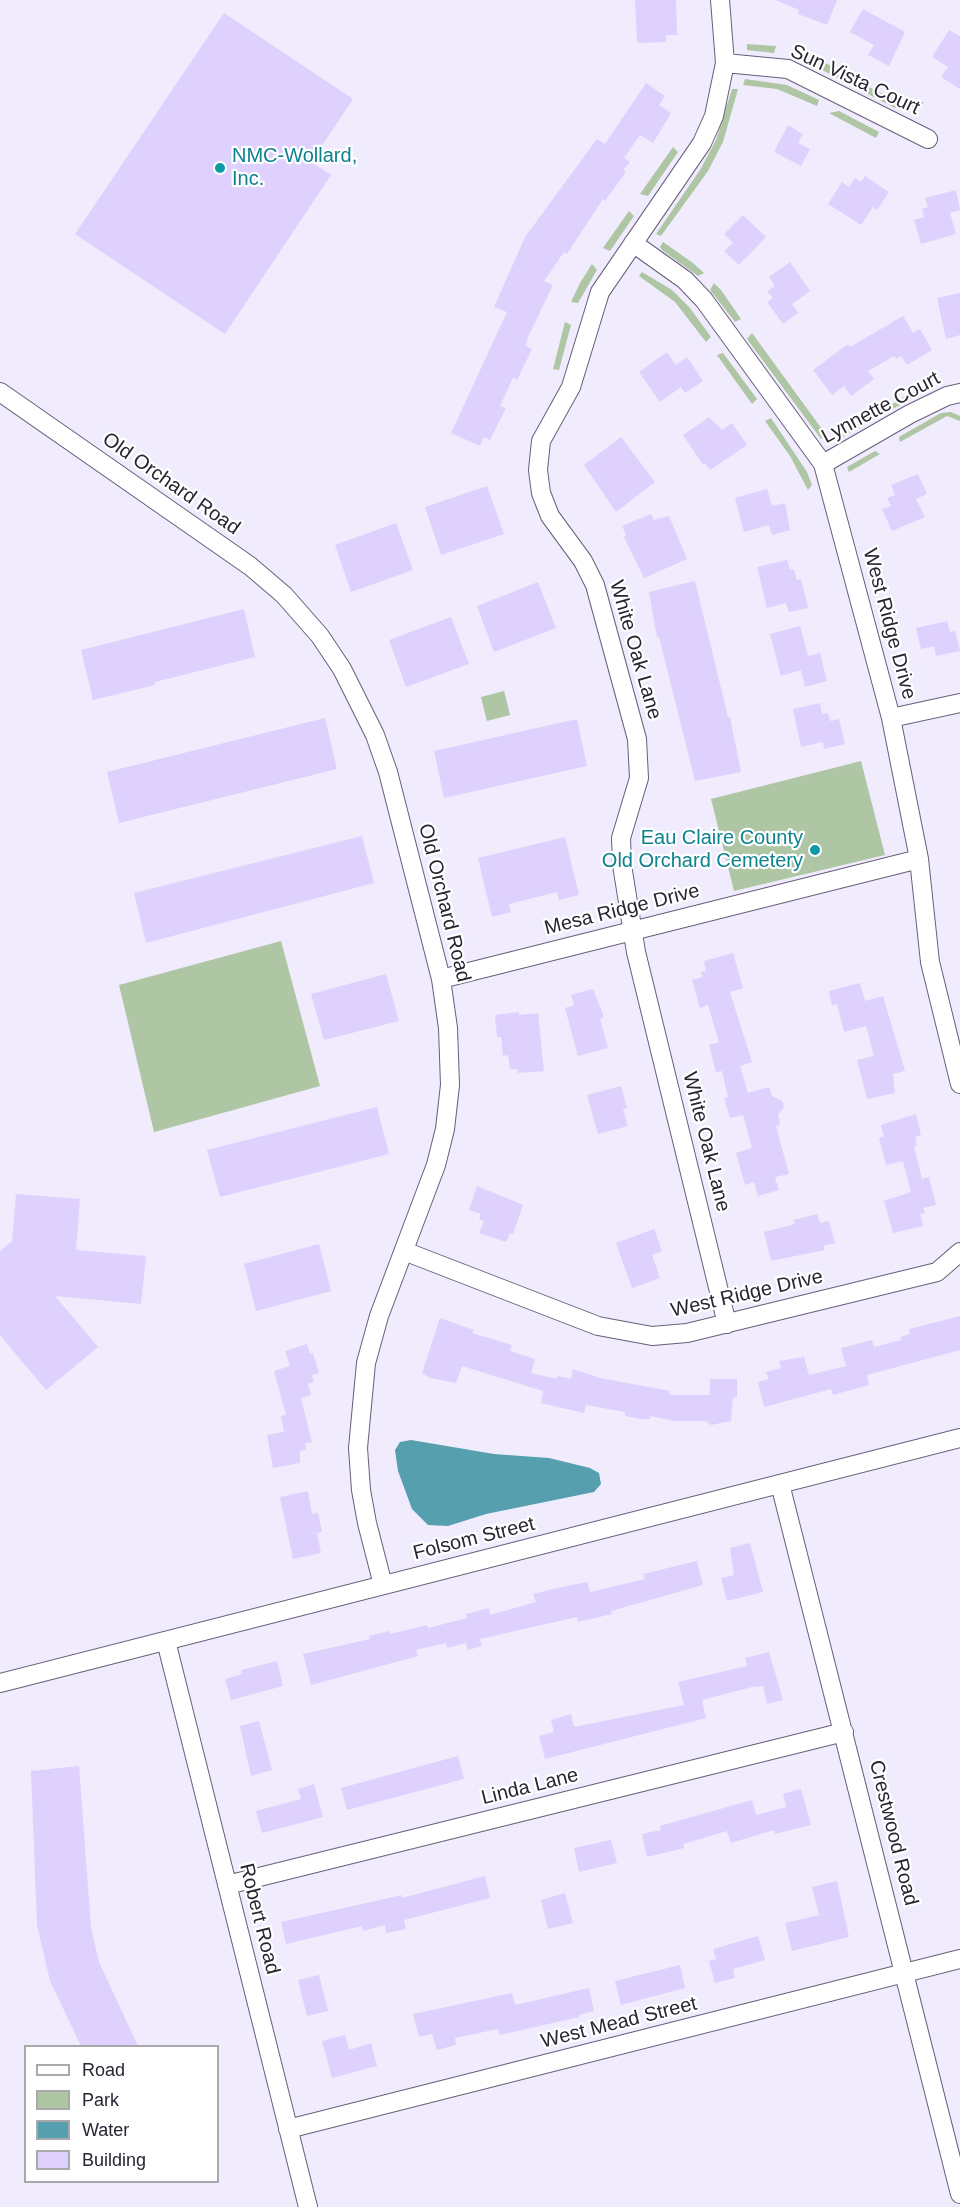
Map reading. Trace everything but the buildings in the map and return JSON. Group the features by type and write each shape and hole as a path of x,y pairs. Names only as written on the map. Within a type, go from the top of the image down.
{"street":[{"name":"White Oak Lane","path":"720,0 725,63 714,116 702,143 600,292 571,387 541,441 538,470 541,493 550,516 583,561 595,585 637,739 639,778 621,838 622,865 632,931 727,1324"},
{"name":"Sun Vista Court","path":"725,63 788,69 928,140"},
{"name":"West Ridge Drive","path":"633,243 685,280 704,300 823,464 891,718 919,859 930,962 960,1084"},
{"name":"Old Orchard Road","path":"0,393 250,566 284,595 320,636 342,669 375,735 390,782 441,979 448,1028 450,1085 445,1129 435,1165 376,1325 366,1364 358,1448 361,1490 383,1585"},
{"name":"Lynnette Court","path":"823,464 910,414 946,396 960,393"},
{"path":"891,718 960,703"},
{"name":"Mesa Ridge Drive","path":"441,979 919,859"},
{"name":"West Ridge Drive","path":"404,1251 598,1326 652,1336 687,1333 937,1272 960,1252"},
{"name":"Folsom Street","path":"0,1683 960,1438"},
{"name":"Crestwood Road","path":"780,1484 960,2194"},
{"name":"Robert Road","path":"166,1641 308,2207"},
{"name":"Linda Lane","path":"227,1885 844,1732"},
{"name":"West Mead Street","path":"288,2128 960,1959"}],"green space":[{"path":"747,44 776,46 774,53 747,50"},
{"path":"808,56 855,79 850,84 806,62"},
{"path":"745,79 787,85 819,100 817,106 777,89 743,85"},
{"path":"869,87 901,103 924,102 919,108 895,108 868,94"},
{"path":"732,89 738,89 723,142 708,171 661,236 656,234 700,170 716,140"},
{"path":"839,111 879,132 876,138 829,113"},
{"path":"673,147 678,152 648,196 640,194"},
{"path":"629,211 634,216 610,251 603,248"},
{"path":"663,242 704,273 698,276 662,250 660,247"},
{"path":"592,264 597,270 578,303 571,302 580,283"},
{"path":"642,272 672,290 690,308 711,337 706,342 675,302 639,276"},
{"path":"714,283 741,319 735,322 710,290"},
{"path":"565,322 571,325 559,370 553,369"},
{"path":"752,333 827,436 821,439 747,339"},
{"path":"723,353 757,399 752,404 717,355"},
{"path":"921,388 922,393 889,411 885,408"},
{"path":"951,412 960,416 960,421 947,416 900,442 899,437 941,413"},
{"path":"771,418 807,472 812,485 808,490 790,456 765,421"},
{"path":"868,418 869,422 835,441 834,437"},
{"path":"875,451 880,454 849,472 847,467"},
{"path":"504,691 510,715 487,721 481,697"},
{"path":"861,761 885,855 734,891 711,799"},
{"path":"281,941 320,1086 154,1132 119,985"}],"water":[{"path":"411,1440 494,1454 549,1458 590,1468 599,1473 601,1484 594,1492 486,1514 448,1526 428,1525 412,1509 398,1471 395,1450 400,1442"}],"place":[{"name":"NMC-Wollard, Inc.","path":"220,168"},
{"name":"Eau Claire County Old Orchard Cemetery","path":"815,850"}]}
